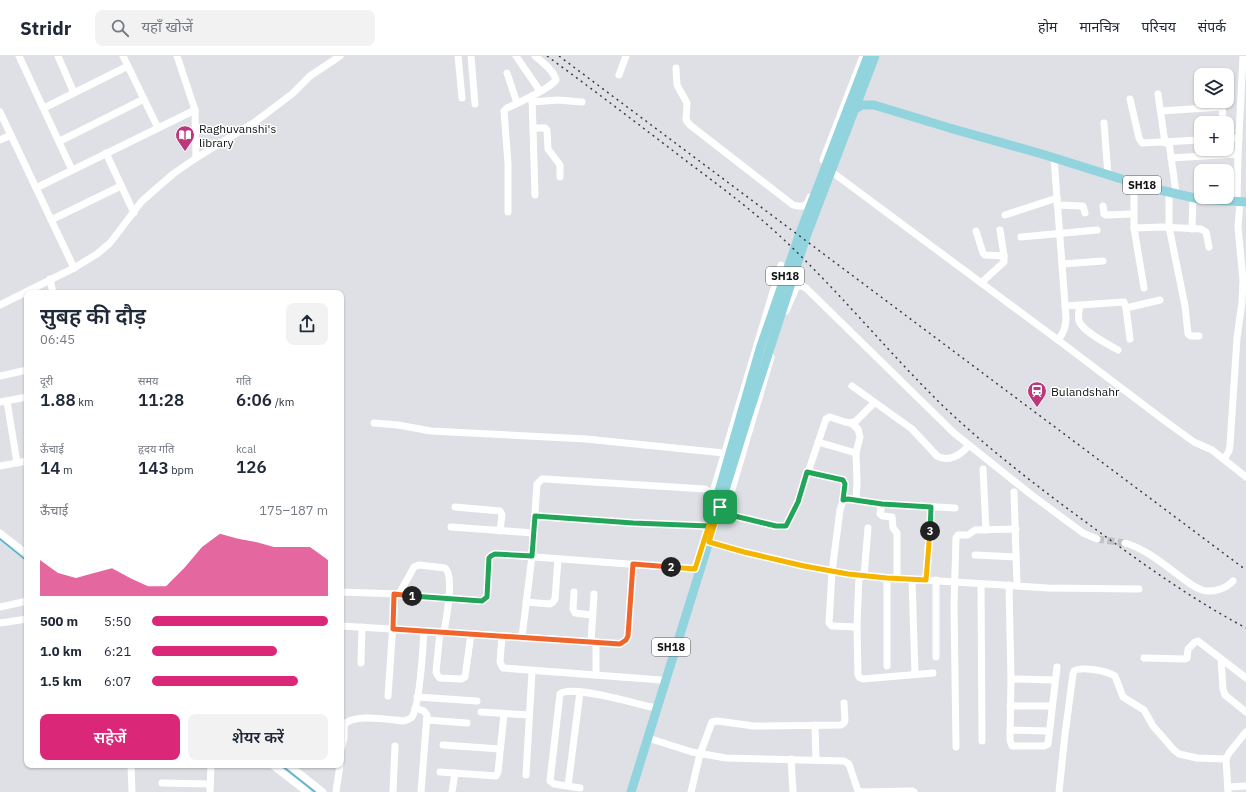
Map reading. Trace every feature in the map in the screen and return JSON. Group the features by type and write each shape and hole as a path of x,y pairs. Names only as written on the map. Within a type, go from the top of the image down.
{"main road":[{"name":"SH18","path":"631,792 709,542 717,504 760,349 800,233 868,56"},
{"path":"855,109 875,56"},
{"name":"SH18","path":"625,792 709,526 804,245 855,109 862,105 874,105 1134,183 1193,197 1241,202"}],"street":[{"path":"19,56 60,141 72,170"},
{"path":"58,56 74,93"},
{"path":"123,56 158,128"},
{"path":"177,56 195,110 196,158"},
{"path":"29,290 74,268 104,250 142,201 155,188 196,158 255,122 292,94 310,76 340,56"},
{"path":"458,56 462,98"},
{"path":"471,56 475,104"},
{"path":"516,56 540,91"},
{"path":"535,56 556,78 552,84 540,91 532,99 535,195"},
{"path":"619,75 626,56"},
{"path":"676,68 677,85 687,103 687,122 793,205 801,207 808,203 863,56"},
{"path":"1224,459 1229,451 1230,445 1237,338 1242,302 1243,280 1238,227 1241,202 1238,154 1241,136 1244,93 1244,60"},
{"path":"44,108 128,66"},
{"path":"507,73 516,103"},
{"path":"1158,94 1171,158 1172,193 1169,227 1185,306 1188,334 1191,336 1199,336"},
{"path":"60,141 144,99"},
{"path":"508,212 508,164 505,109 516,103 532,99 582,102"},
{"path":"1130,99 1142,143 1194,140"},
{"path":"1161,111 1194,107"},
{"path":"36,188 195,110"},
{"path":"0,112 74,268"},
{"path":"1104,123 1108,175"},
{"path":"533,128 546,128 548,149 560,165 560,176"},
{"path":"0,140 11,135"},
{"path":"106,153 134,213"},
{"path":"1171,158 1238,154"},
{"path":"1054,158 1066,326 1063,334 1058,340"},
{"path":"1238,169 1246,168"},
{"path":"832,172 1194,442 1207,447 1246,477"},
{"path":"1134,183 1134,228 1144,288"},
{"path":"52,220 121,186"},
{"path":"1192,229 1193,197"},
{"path":"1005,215 1057,201 1081,205 1084,207 1085,213"},
{"path":"1103,206 1104,214 1106,215 1133,214"},
{"path":"1134,228 1169,227 1201,229 1206,232 1209,247"},
{"path":"981,283 1004,262 1000,230"},
{"path":"1021,237 1097,230"},
{"path":"976,231 983,254 1004,256"},
{"path":"1062,264 1103,261"},
{"path":"717,504 724,453 781,265"},
{"path":"50,279 52,290"},
{"path":"522,637 532,556 537,484 545,478 684,487 708,490 717,504 724,508 728,503 780,329 795,290 798,286 806,288 954,433 1083,534 1098,539"},
{"path":"0,305 24,293"},
{"path":"1126,308 1160,300"},
{"path":"1065,306 1122,302 1125,304 1126,308 1130,339"},
{"path":"1080,305 1079,318 1082,326 1094,336 1118,350"},
{"path":"0,376 24,371"},
{"path":"852,386 912,429 941,459 957,456 964,452 969,445"},
{"path":"17,462 3,402 24,398"},
{"path":"851,423 862,416 874,403"},
{"path":"717,504 776,526 786,526 798,502 807,472 828,418 851,423 860,433 856,453 856,500"},
{"path":"374,423 398,425 430,431 586,439 724,453"},
{"path":"818,442 856,453"},
{"path":"0,466 24,461"},
{"path":"983,469 986,530"},
{"path":"807,472 843,480 845,484 832,572 829,602 830,625 857,627"},
{"path":"1014,492 1017,585"},
{"path":"843,500 856,500 882,504 955,508"},
{"path":"882,504 880,514 883,516 892,517 892,528 897,532 897,578"},
{"path":"456,507 500,511 502,515 500,531"},
{"path":"926,580 931,507"},
{"path":"535,516 633,523 709,526"},
{"path":"452,527 534,533"},
{"path":"868,528 857,627 858,675 863,679 933,673"},
{"path":"956,747 954,604 957,536 961,534 968,535 975,530 1016,529"},
{"path":"0,533 24,552"},
{"path":"709,542 751,554 832,572 862,576 1048,588 1139,589"},
{"path":"1125,544 1132,545 1149,554 1191,584 1203,590 1217,590 1226,587 1233,581"},
{"path":"344,592 397,594 482,601 487,597 489,558 493,555 532,556 695,569"},
{"path":"975,555 1016,557"},
{"path":"526,602 550,604 553,602 555,599 558,559"},
{"path":"344,626 620,644 626,640 628,636 633,564"},
{"path":"388,696 397,594 414,567 419,565 441,566 448,571 448,598 436,672 440,678 461,679 465,677 471,634"},
{"path":"887,578 887,666"},
{"path":"912,579 915,674"},
{"path":"936,580 936,657"},
{"path":"981,584 982,741"},
{"path":"1009,585 1011,679 1010,743 1014,746 1046,746 1048,744 1057,667"},
{"path":"574,592 573,609 575,613 592,615"},
{"path":"594,594 592,615 596,675"},
{"path":"0,607 24,602"},
{"path":"0,623 24,619"},
{"path":"361,663 362,627"},
{"path":"344,738 344,725 348,721 368,718 404,721 413,716 418,697 424,631"},
{"path":"502,636 500,662 501,666 507,669 661,680"},
{"path":"1144,658 1185,659 1187,658 1188,648 1196,641 1246,678"},
{"path":"1221,659 1223,689 1225,695 1246,712"},
{"path":"1059,792 1073,674 1078,668 1102,671 1115,676 1124,696 1144,710 1153,726 1166,743 1179,754 1209,760 1226,759"},
{"path":"526,776 532,671"},
{"path":"1011,679 1055,680"},
{"path":"580,788 554,784 550,781 559,696 562,692 597,694 652,707"},
{"path":"568,786 580,692"},
{"path":"418,697 477,701"},
{"path":"691,792 700,754 710,724 714,720 754,726 843,724 845,720 844,703"},
{"path":"1010,706 1052,706"},
{"path":"415,708 426,712 427,720 421,792"},
{"path":"480,712 529,715"},
{"path":"440,772 496,776 498,772 504,714"},
{"path":"427,720 467,723"},
{"path":"815,725 816,760"},
{"path":"1010,730 1049,731"},
{"path":"1246,732 1226,759 1228,790 1246,786"},
{"path":"648,738 700,754 726,758 847,762 851,767 858,791 914,792"},
{"path":"443,744 500,749"},
{"path":"393,792 396,746"},
{"path":"791,760 793,792"},
{"path":"131,768 132,792"},
{"path":"210,792 211,768"},
{"path":"276,768 306,792"},
{"path":"293,768 323,792"},
{"path":"336,792 340,768"},
{"path":"452,792 455,773"},
{"path":"162,783 210,784"}],"waterway":[{"path":"0,539 24,559"},
{"path":"285,768 315,792"}],"tunnel":[{"path":"1097,539 1125,543"}],"railway":[{"path":"547,56 725,190 770,227 802,257 942,405 1011,465 1046,493 1143,563 1204,604 1246,628"},
{"path":"559,56 1246,570"}],"place":[{"name":"Raghuvanshi's library","path":"185,152"},
{"name":"Bulandshahr","path":"1037,408"}],"route":[{"path":"720,507 715,506 709,526 633,523 535,516 532,556 495,554 489,558 487,597 485,600 394,594 393,629 596,643 623,643 628,636 633,564 695,569 714,511 715,506 720,507 718,512 714,528 709,542 816,569 859,576 926,580 931,507 882,504 848,499 843,500 845,484 843,480 807,472 798,502 786,526 776,526 726,515 718,512 720,507"}]}
